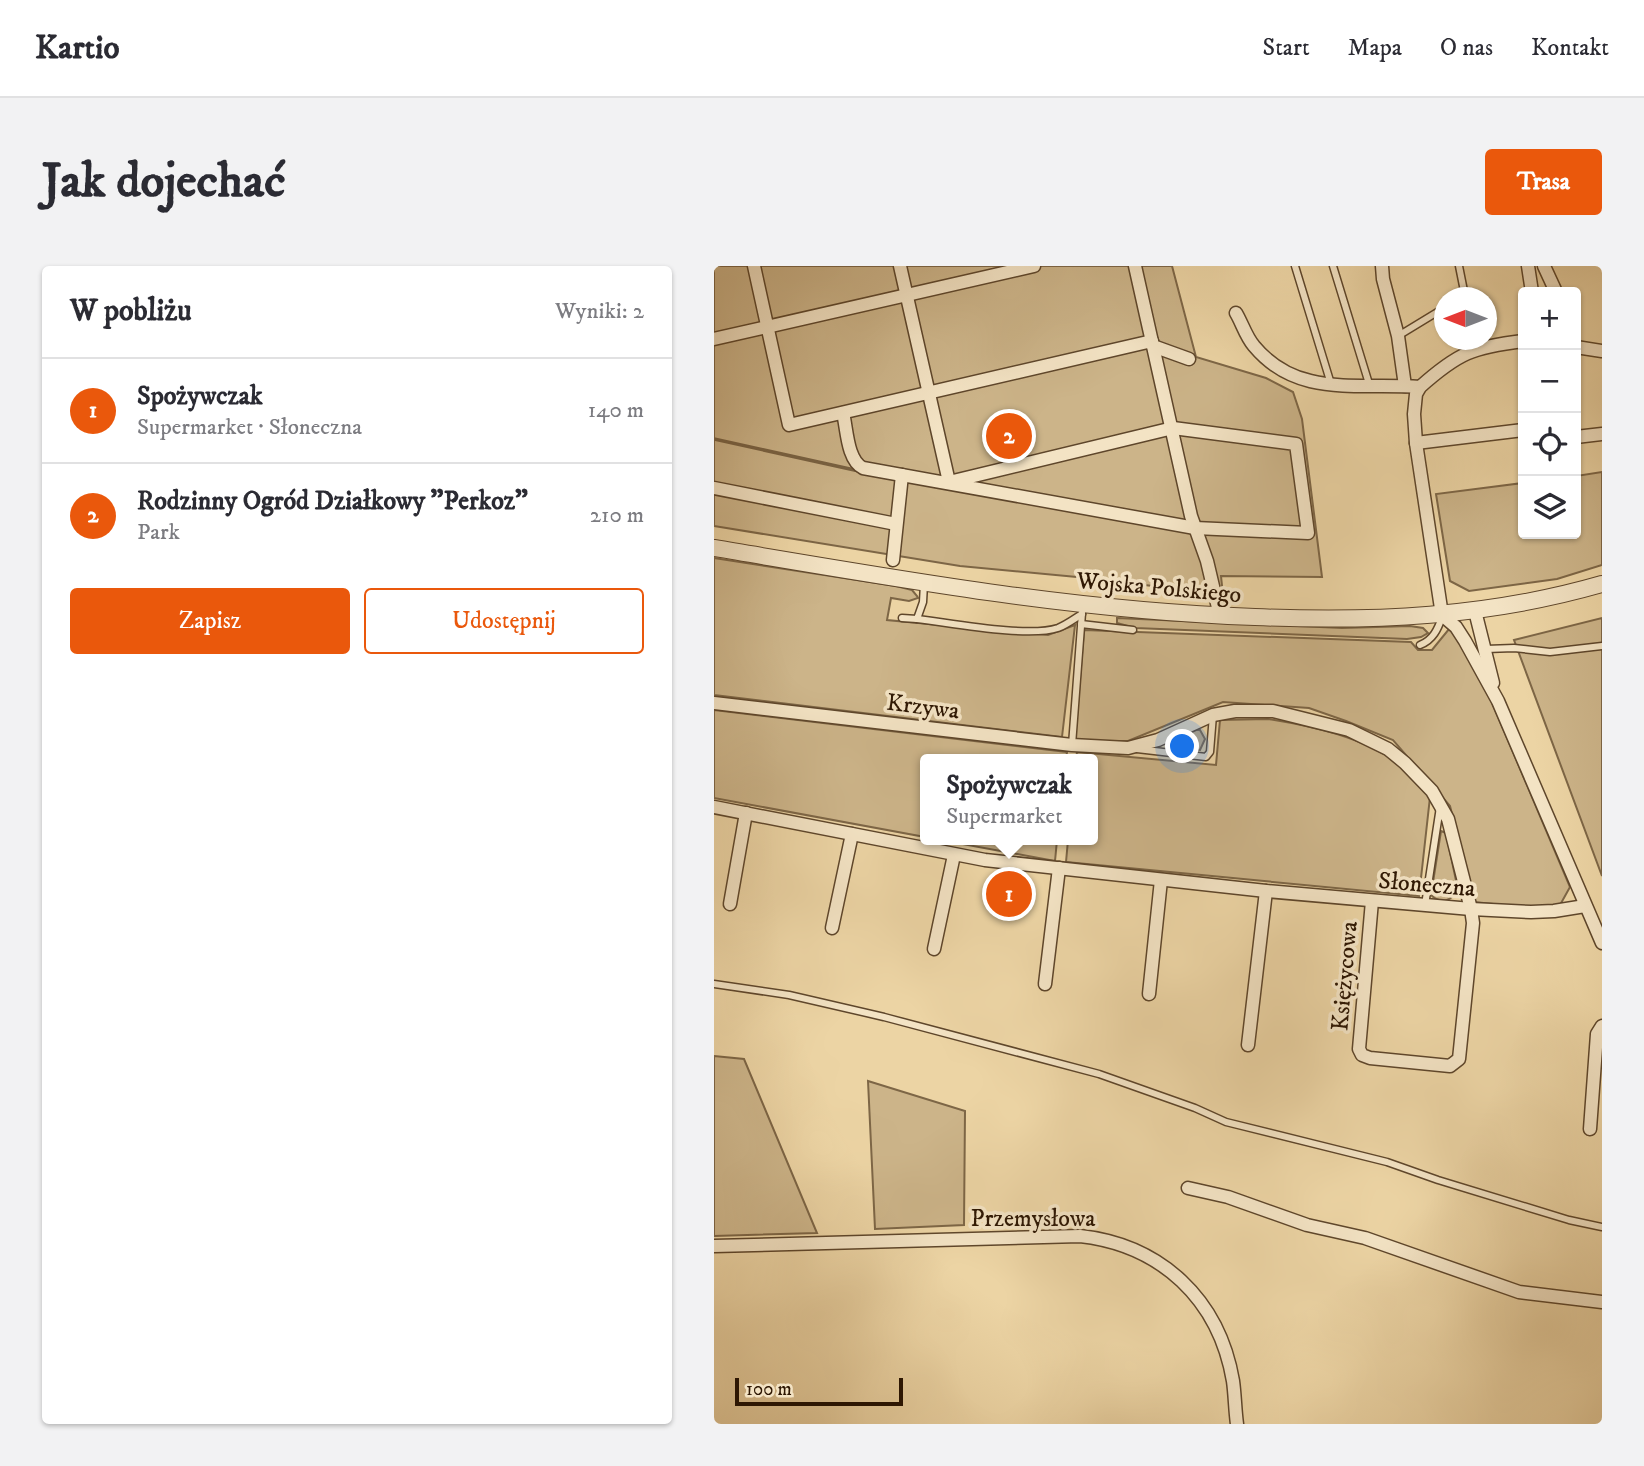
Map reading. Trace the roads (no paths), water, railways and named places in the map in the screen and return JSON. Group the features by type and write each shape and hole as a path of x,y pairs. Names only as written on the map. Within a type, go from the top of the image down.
{"street":[{"path":"754,266 789,425 1153,343 1189,359"},
{"path":"900,266 949,482"},
{"path":"714,339 1034,266"},
{"path":"1135,266 1195,528 1207,561 1220,616"},
{"path":"1382,266 1382,278 1398,336 1405,386"},
{"path":"1528,266 1531,287"},
{"path":"1544,266 1554,287"},
{"path":"1236,313 1253,345 1283,372 1316,384 1420,387"},
{"path":"1518,342 1479,348 1460,355 1420,387 1416,394 1414,414 1416,443 1442,615 1456,627 1465,641 1497,701 1602,943"},
{"path":"1581,348 1602,351"},
{"path":"843,413 853,458 858,465 949,482 962,487 1195,528 1308,533 1296,444 1173,428 949,482"},
{"path":"1416,443 1518,431"},
{"path":"1581,436 1602,433"},
{"path":"893,560 902,475"},
{"path":"714,488 896,524"},
{"name":"Wojska Polskiego","path":"714,548 1082,609 1314,620 1387,619 1475,611 1533,601 1602,584"},
{"path":"1475,611 1497,701"},
{"name":"Krzywa","path":"714,703 1072,745 1128,748 1158,740 1213,715 1235,710 1273,711 1321,721 1349,730 1388,749 1419,776 1440,802 1455,840 1471,909"},
{"name":"Słoneczna","path":"714,807 954,855 1059,869 1471,909 1531,912 1585,906"},
{"path":"730,904 746,813"},
{"path":"832,928 852,834"},
{"path":"934,949 954,855"},
{"path":"1045,984 1059,869"},
{"path":"1149,995 1161,880"},
{"path":"1248,1045 1266,891"},
{"name":"Księżycowa","path":"1372,901 1359,1049 1362,1055 1370,1058 1450,1066 1459,1059 1473,922 1471,909"},
{"path":"1590,1129 1597,1034 1602,1026"},
{"path":"1188,1188 1228,1197 1307,1225 1366,1238 1519,1292 1602,1302"},
{"name":"Przemysłowa","path":"714,1246 1080,1236 1121,1243 1140,1251 1173,1273 1212,1318 1233,1380 1237,1424"}],"lane":[{"path":"1295,266 1331,384"},
{"path":"1333,266 1370,387"},
{"path":"1459,266 1463,287"},
{"path":"1398,336 1434,314"},
{"path":"917,619 923,602 924,584"},
{"path":"902,618 1012,631 1059,628 1082,609"},
{"path":"1072,745 1082,609"},
{"path":"1420,645 1437,630 1442,615"},
{"path":"1081,624 1133,631"},
{"path":"1485,649 1514,648 1550,652 1602,646"},
{"name":"Krzywa","path":"1128,748 1206,757 1210,752 1213,715"},
{"path":"1425,905 1440,802"},
{"path":"714,984 776,993 873,1014 1078,1069 1195,1108 1226,1122 1387,1162 1569,1220 1602,1227"}],"waterway":[{"path":"714,439 859,471"}],"place":[{"name":"Rodzinny Ogród Działkowy \"Perkoz\"","path":"1009,436"},
{"name":"Spożywczak","path":"1009,894"}]}
